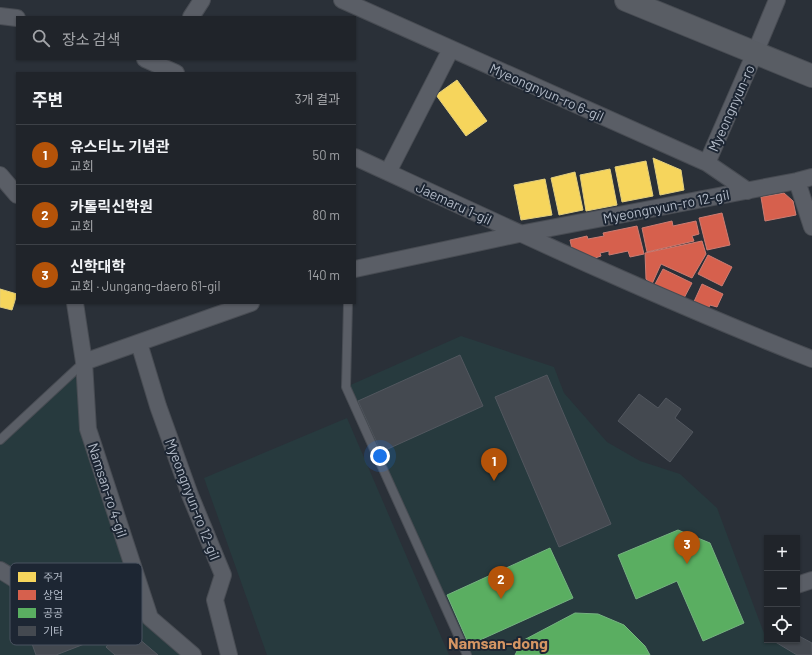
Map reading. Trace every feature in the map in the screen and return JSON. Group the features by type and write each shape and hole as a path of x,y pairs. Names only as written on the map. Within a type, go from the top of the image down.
{"street":[{"path":"192,16 202,0"},
{"name":"Myeongnyun-ro 6-gil","path":"342,0 706,163 748,191"},
{"name":"Myeongnyun-ro","path":"626,0 812,76"},
{"name":"Myeongnyun-ro","path":"706,163 756,53 777,0"},
{"path":"0,16 16,18"},
{"path":"388,172 451,48"},
{"path":"147,60 174,72"},
{"name":"Jaemaru 1-gil","path":"356,157 519,234"},
{"path":"0,175 16,194"},
{"path":"805,179 812,227"},
{"name":"Myeongnyun-ro 12-gil","path":"356,269 519,234 805,179"},
{"path":"519,234 730,327 812,359"},
{"name":"Namsan-ro 4-gil","path":"75,304 84,362 88,429 132,563"},
{"path":"84,362 248,304"},
{"name":"Myeongnyun-ro 12-gil","path":"139,343 158,406 190,495 223,575 215,600 229,655"},
{"path":"0,570 10,576"},
{"path":"800,584 812,580"},
{"name":"Namsan-ro 4-gil","path":"142,594 150,618 193,655"}],"lane":[{"path":"348,304 346,388 467,655"},
{"path":"0,440 84,362"}],"green space":[{"path":"461,336 554,367 564,393 607,442 640,461 680,474 717,508 764,633 764,643 777,643 797,655 467,655 346,387"},
{"path":"84,362 88,429 132,563 10,563 10,645 142,645 142,593 150,617 193,655 0,655 0,440"},
{"path":"347,418 449,655 267,655 204,478"}],"building: 주거":[{"path":"457,80 487,121 466,136 436,95"},
{"path":"653,158 681,170 684,190 660,195"},
{"path":"646,161 653,196 622,202 615,167"},
{"path":"610,169 617,205 586,211 580,175"},
{"path":"575,172 583,210 559,215 551,178"},
{"path":"545,179 552,215 521,220 514,185"},
{"path":"0,289 16,294 12,310 0,307"}],"building: 상업":[{"path":"784,193 793,201 796,215 765,221 761,197"},
{"path":"722,213 730,245 707,250 699,218"},
{"path":"672,221 673,226 696,221 699,234 692,236 694,241 647,252 642,228"},
{"path":"637,226 644,254 630,257 628,251 609,255 609,251 600,253 601,256 595,258 572,249 570,240 587,236 588,239 604,236 603,233"},
{"path":"702,241 706,254 692,278 661,264 652,284 646,279 645,253"},
{"path":"708,255 732,267 722,286 698,274"},
{"path":"663,269 692,283 683,300 654,286"},
{"path":"702,284 723,294 717,307 710,305 706,313 692,306"}],"building: 공공":[{"path":"678,530 710,543 744,623 703,641 677,581 636,599 618,555"},
{"path":"550,548 573,598 469,645 447,595"},
{"path":"575,613 598,614 624,625 645,646 650,655 515,655 522,641"}],"building: 기타":[{"path":"460,355 483,406 381,452 358,401"},
{"path":"547,375 611,524 559,547 495,397"},
{"path":"639,394 658,408 666,398 681,409 675,418 693,432 670,462 618,421"},
{"path":"800,637 812,643 812,655 797,655 777,643 800,643"},
{"path":"142,641 158,655 115,655 106,647 108,645 142,645"},
{"path":"32,645 82,645 56,655 36,655"}],"place":[{"name":"유스티노 기념관","path":"494,481"},
{"name":"신학대학","path":"687,564"},
{"name":"카톨릭신학원","path":"501,599"}],"district":[{"name":"Namsan-dong","path":"498,642"}]}
